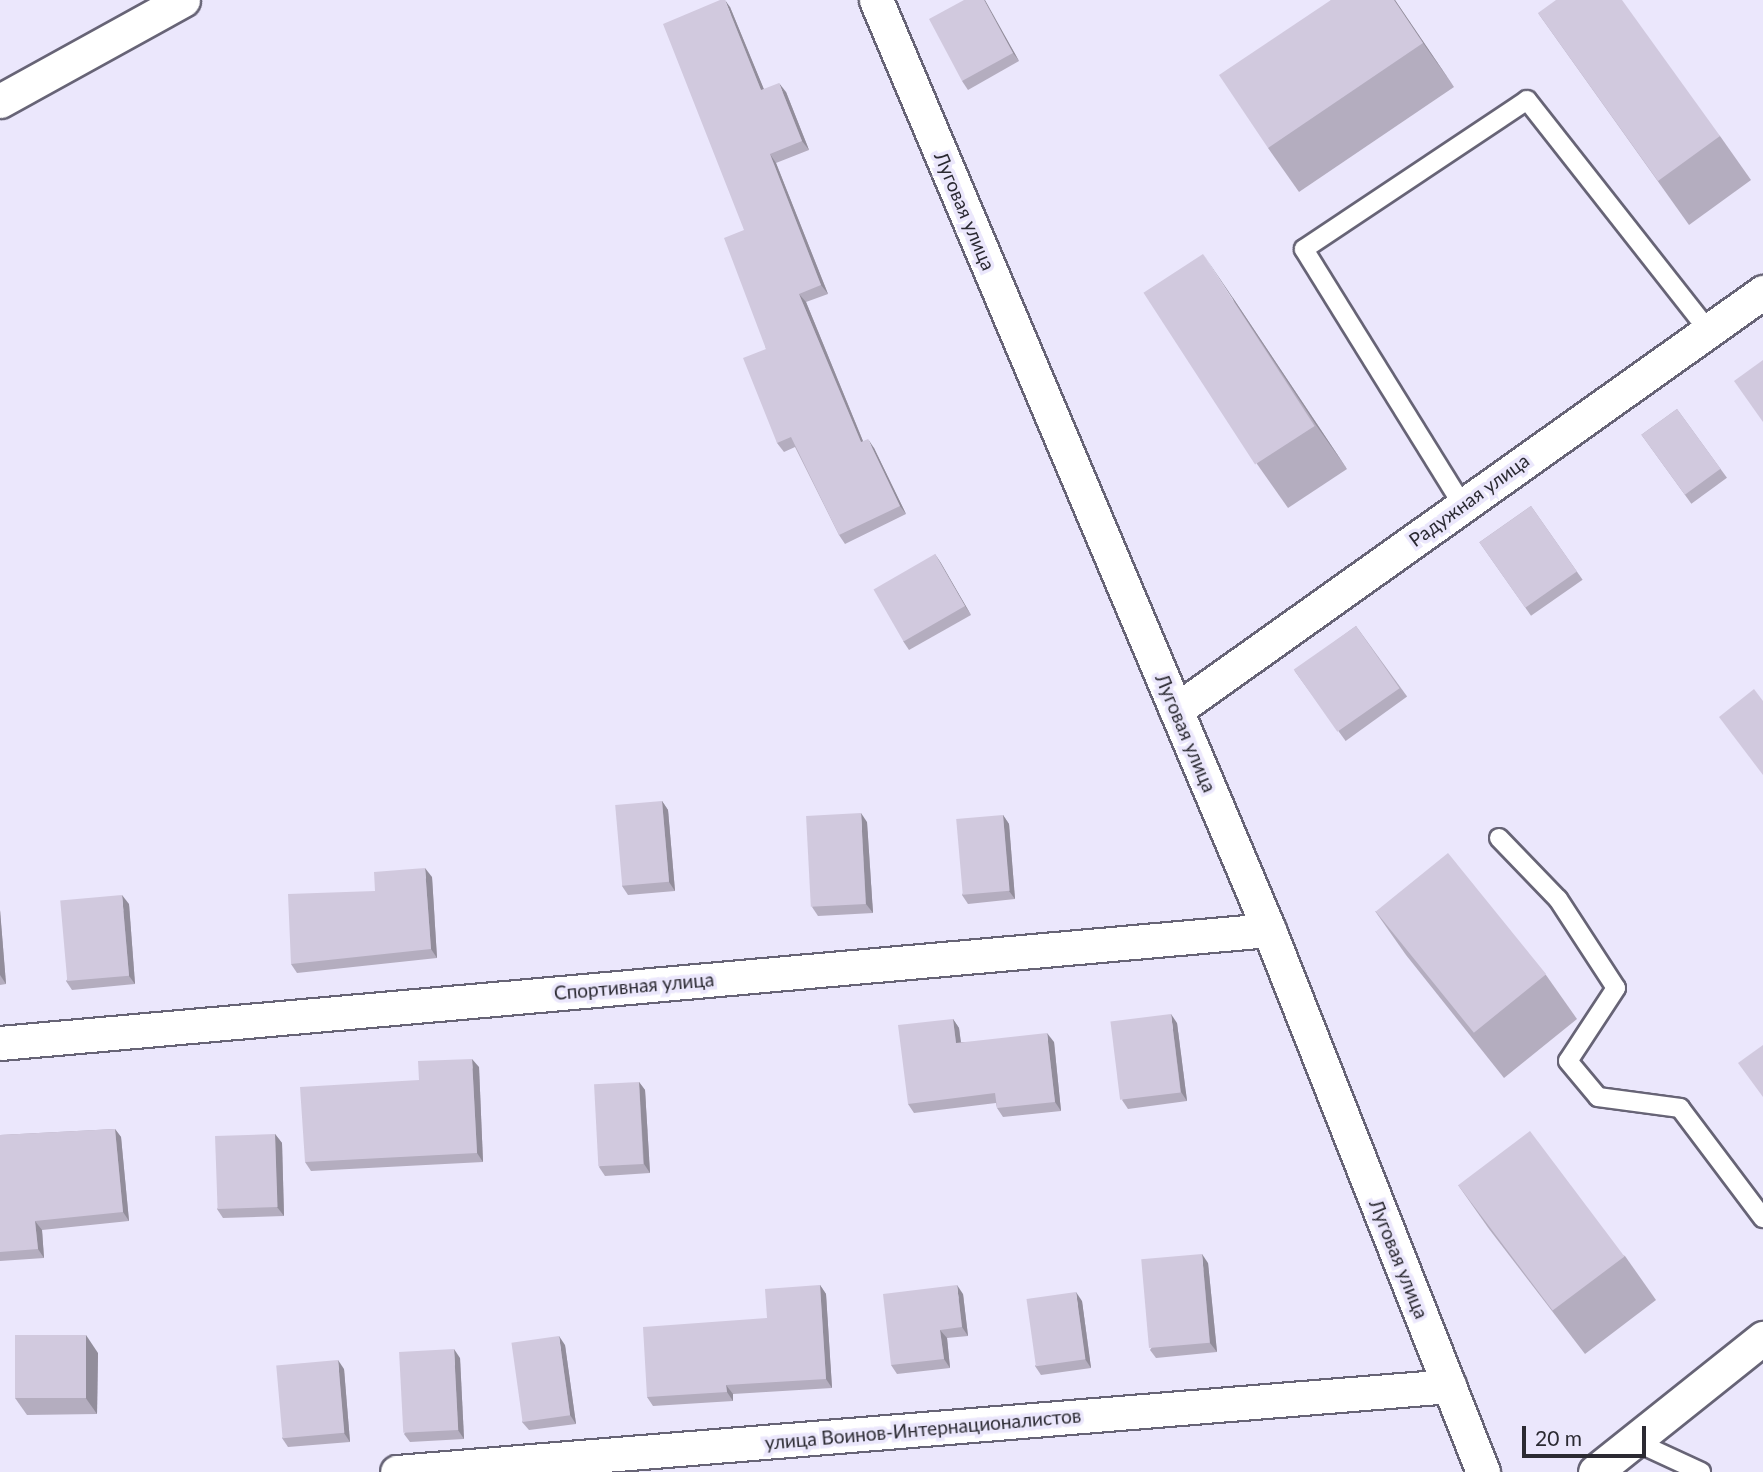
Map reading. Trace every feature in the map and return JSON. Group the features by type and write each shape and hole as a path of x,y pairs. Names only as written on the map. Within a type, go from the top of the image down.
{"street":[{"path":"0,102 183,0"},
{"name":"Луговая улица","path":"876,0 1269,930 1483,1472"},
{"name":"Радужная улица","path":"1176,710 1763,292"},
{"name":"Спортивная улица","path":"0,1043 1269,930"},
{"path":"1595,1472 1763,1338"},
{"name":"улица Воинов-Интернационалистов","path":"397,1472 1449,1386"}],"lane":[{"path":"1462,504 1304,249 1527,100 1708,330"},
{"path":"1499,838 1558,899 1616,988 1568,1061 1598,1097 1679,1108 1763,1218"},
{"path":"1634,1441 1700,1472"}],"building":[{"path":"725,0 761,90 779,83 802,141 770,154 821,285 799,294 861,442 868,439 900,506 839,535 791,437 777,443 743,358 766,349 724,238 744,230 663,24"},
{"path":"964,0 984,0 1013,53 962,81 929,19"},
{"path":"1331,0 1394,0 1423,43 1268,148 1219,75"},
{"path":"1556,0 1622,0 1720,136 1658,181 1538,13"},
{"path":"1203,254 1315,426 1255,465 1143,293"},
{"path":"1763,360 1763,422 1734,381"},
{"path":"1677,409 1720,469 1685,495 1641,435"},
{"path":"1531,506 1577,572 1525,608 1479,542"},
{"path":"935,554 965,606 904,641 874,590"},
{"path":"1356,626 1400,688 1337,732 1294,670"},
{"path":"1754,689 1763,701 1763,775 1719,717"},
{"path":"662,801 669,882 622,886 615,805"},
{"path":"861,813 866,904 811,907 806,816"},
{"path":"1003,815 1010,891 963,895 956,819"},
{"path":"1448,853 1546,974 1474,1033 1376,912"},
{"path":"425,868 431,949 291,964 288,894 375,891 374,872"},
{"path":"122,895 129,976 67,981 60,900"},
{"path":"1171,1014 1181,1092 1120,1100 1110,1021"},
{"path":"953,1019 956,1043 1047,1033 1055,1102 997,1108 995,1093 908,1104 898,1025"},
{"path":"1763,1045 1763,1097 1738,1063"},
{"path":"472,1059 477,1153 305,1162 300,1087 419,1080 418,1061"},
{"path":"639,1082 643,1164 598,1166 594,1084"},
{"path":"115,1129 123,1212 35,1221 38,1249 0,1252 0,1135"},
{"path":"1530,1131 1624,1256 1553,1311 1458,1185"},
{"path":"275,1134 278,1207 218,1209 215,1136"},
{"path":"1202,1254 1210,1343 1149,1348 1141,1259"},
{"path":"820,1285 826,1379 726,1385 727,1392 647,1397 643,1327 767,1318 765,1289"},
{"path":"957,1285 962,1327 940,1330 944,1359 891,1365 883,1294"},
{"path":"1076,1292 1085,1359 1036,1366 1026,1299"},
{"path":"15,1335 86,1335 86,1398 15,1398"},
{"path":"559,1336 570,1415 523,1422 511,1343"},
{"path":"454,1349 458,1430 403,1433 399,1352"},
{"path":"338,1360 344,1433 283,1438 276,1365"}]}
